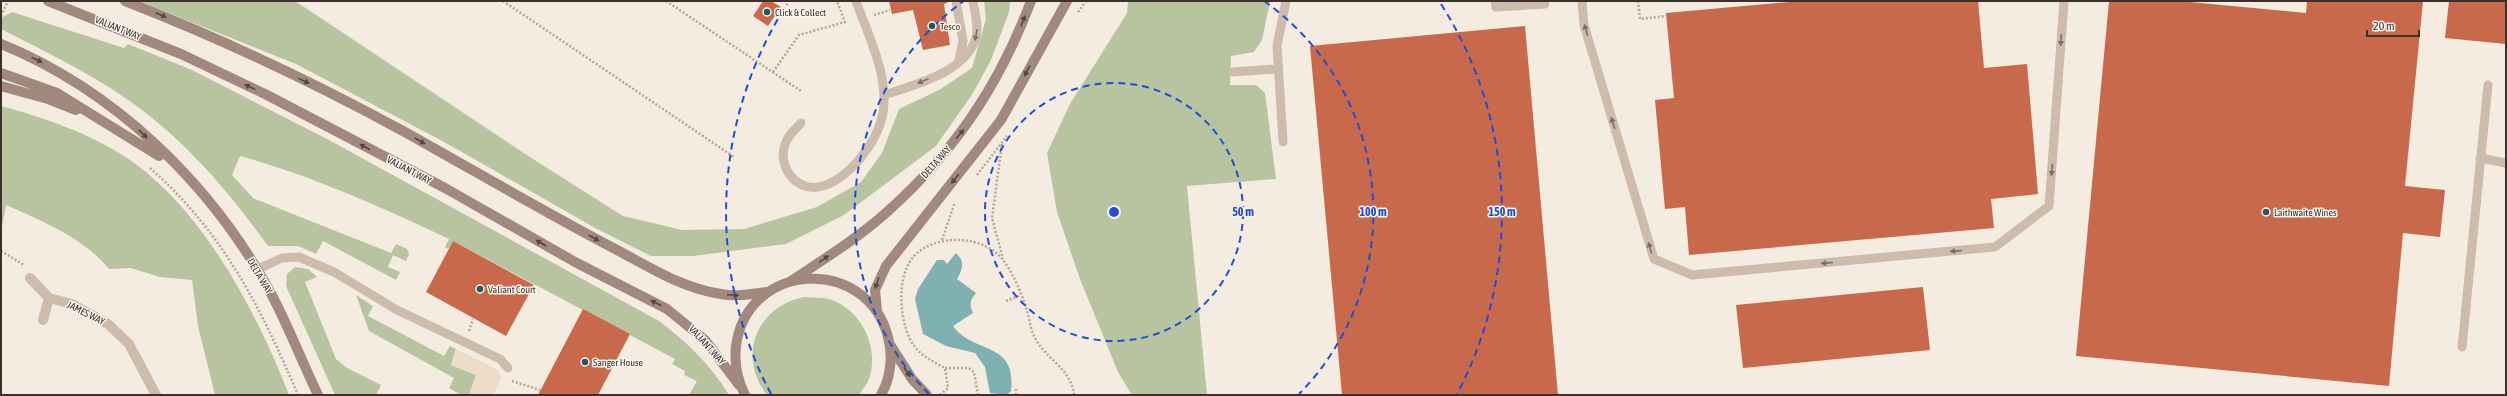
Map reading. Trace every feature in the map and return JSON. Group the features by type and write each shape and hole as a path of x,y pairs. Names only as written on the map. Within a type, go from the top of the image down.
{"main road":[{"name":"VALIANT WAY","path":"48,1 181,54 267,95 445,188 575,262 667,309 705,340 739,384"},
{"path":"124,1 212,37 403,131 600,241 675,280 720,294 739,296 767,292 791,281 805,278 825,279 846,285 863,296 877,311 886,328 891,346 912,379 927,395"},
{"name":"DELTA WAY","path":"791,281 887,212 928,172 974,117 1004,65 1031,1"},
{"path":"877,311 875,290 886,266 1001,120 1067,1"},
{"name":"DELTA WAY","path":"1,44 50,66 87,88 120,112 201,192 233,234 268,289 318,395"},
{"name":"DELTA WAY","path":"1,73 57,93 110,124 180,170"},
{"path":"1,86 48,99 110,124"},
{"path":"745,395 739,384 734,359 738,334 749,311 767,292"},
{"path":"881,395 890,368 891,346"}],"street":[{"name":"JAMES WAY","path":"30,278 50,298 72,304 108,324 129,344 156,395"},
{"path":"43,320 50,298"}],"lane":[{"path":"801,123 786,141 783,149 786,168 801,185 818,187 848,170 872,143 883,112 884,95 881,72 856,1"},
{"path":"956,1 963,41 958,63"},
{"path":"884,95 935,76 958,63 970,50 976,38 976,19 973,1"},
{"path":"1283,142 1277,69 1277,46 1286,1"},
{"path":"1495,1 1496,7 1545,4"},
{"path":"1582,1 1584,25 1654,259 1692,275 1995,247 2049,206 2064,1"},
{"path":"1233,72 1277,69"},
{"path":"2462,347 2488,85"},
{"path":"2480,158 2506,163"},
{"path":"256,270 282,258 299,257 334,272 397,310 500,359 508,368"}],"path":[{"path":"1,16 8,1"},
{"path":"503,1 734,157"},
{"path":"666,1 801,91"},
{"path":"773,72 799,35 845,22 837,1"},
{"path":"1638,1 1640,19 1666,16"},
{"path":"1002,144 992,218 1003,261 1021,295 1036,341 1070,381 1074,395"},
{"path":"146,164 192,210 223,247 260,312 298,395"},
{"path":"978,395 975,376 969,368 945,368 925,357 915,347 902,319 902,290 907,269 913,257 920,251 942,240 968,241 987,245 1003,261"},
{"path":"1,251 26,266"},
{"path":"1006,301 1021,295"},
{"path":"940,395 948,388 945,368"},
{"path":"508,379 540,390"},
{"path":"1016,388 1016,395"}],"green space":[{"path":"139,1 295,1 533,159 623,216 682,230 744,229 817,207 861,182 882,153 899,109 939,90 972,68 986,19 984,1 1010,1 1009,12 991,60 973,93 936,146 844,215 786,244 693,256 651,256 595,228 446,143 296,64"},
{"path":"1128,1 1270,1 1262,40 1254,52 1231,56 1230,85 1256,85 1265,93 1276,179 1187,186 1207,395 1132,395 1118,372 1080,279 1057,212 1047,153 1070,104 1127,13"},
{"path":"12,12 124,48 128,44 192,70 329,140 659,321 698,355 722,384 729,395 689,395 697,381 684,375 685,371 672,364 675,359 453,241 448,249 445,247 449,239 346,193 294,173 240,156 232,175 253,198 391,253 396,244 407,249 409,254 406,261 393,255 388,267 400,272 396,280 323,241 316,254 298,246 268,246 243,212 216,180 188,150 157,122 121,95 82,71 1,29 1,18"},
{"path":"1,106 66,127 112,149 127,158 154,179 179,204 203,233 224,264 261,330 289,395 215,395 198,326 192,280 160,277 131,268 109,269 99,258 75,239 48,224 6,205 1,232"},
{"path":"295,267 308,269 317,277 305,282 336,359 347,368 381,385 376,395 335,395 286,286 287,274"},
{"path":"356,295 373,306 368,316 444,356 450,346 456,349 451,365 476,375 469,395 461,395 449,388 454,378 369,331"},
{"path":"804,297 829,299 850,311 859,320 870,342 872,367 869,379 859,395 767,395 758,380 753,365 753,349 756,335 763,322 774,311 787,302"}],"shaded area":[{"path":"456,349 498,370 501,379 493,395 469,395 476,375 451,365"}],"water":[{"path":"956,253 962,262 961,272 957,279 976,293 971,302 973,313 953,326 962,335 1001,356 1007,363 1011,375 1011,391 1007,395 990,393 985,367 975,353 946,346 923,334 915,299 918,289 937,260 944,260 947,264"}],"building":[{"name":"Click & Collect","path":"763,1 771,1 781,7 768,26 753,16"},
{"name":"Tesco","path":"889,1 951,1 944,4 950,45 923,50 913,10 892,14"},
{"path":"1801,1 1978,1 1984,68 2027,64 2038,194 1991,199 1994,228 1689,255 1685,207 1665,209 1655,100 1674,98 1666,13"},
{"name":"Laithwaite Wines","path":"2109,1 2179,1 2306,13 2307,1 2423,1 2405,186 2445,190 2440,237 2403,233 2389,386 2076,356"},
{"path":"2449,1 2506,1 2506,44 2445,38"},
{"path":"1525,26 1558,395 1342,395 1310,46"},
{"name":"Valiant Court","path":"453,241 534,285 506,336 426,292"},
{"path":"1923,287 1930,350 1743,368 1736,305"},
{"name":"Sanger House","path":"583,309 630,334 598,395 538,395"}],"place":[{"name":"Click & Collect","path":"767,12"},
{"name":"Tesco","path":"932,26"},
{"name":"Laithwaite Wines","path":"2266,212"},
{"name":"Valiant Court","path":"480,289"},
{"name":"Sanger House","path":"585,362"}]}
